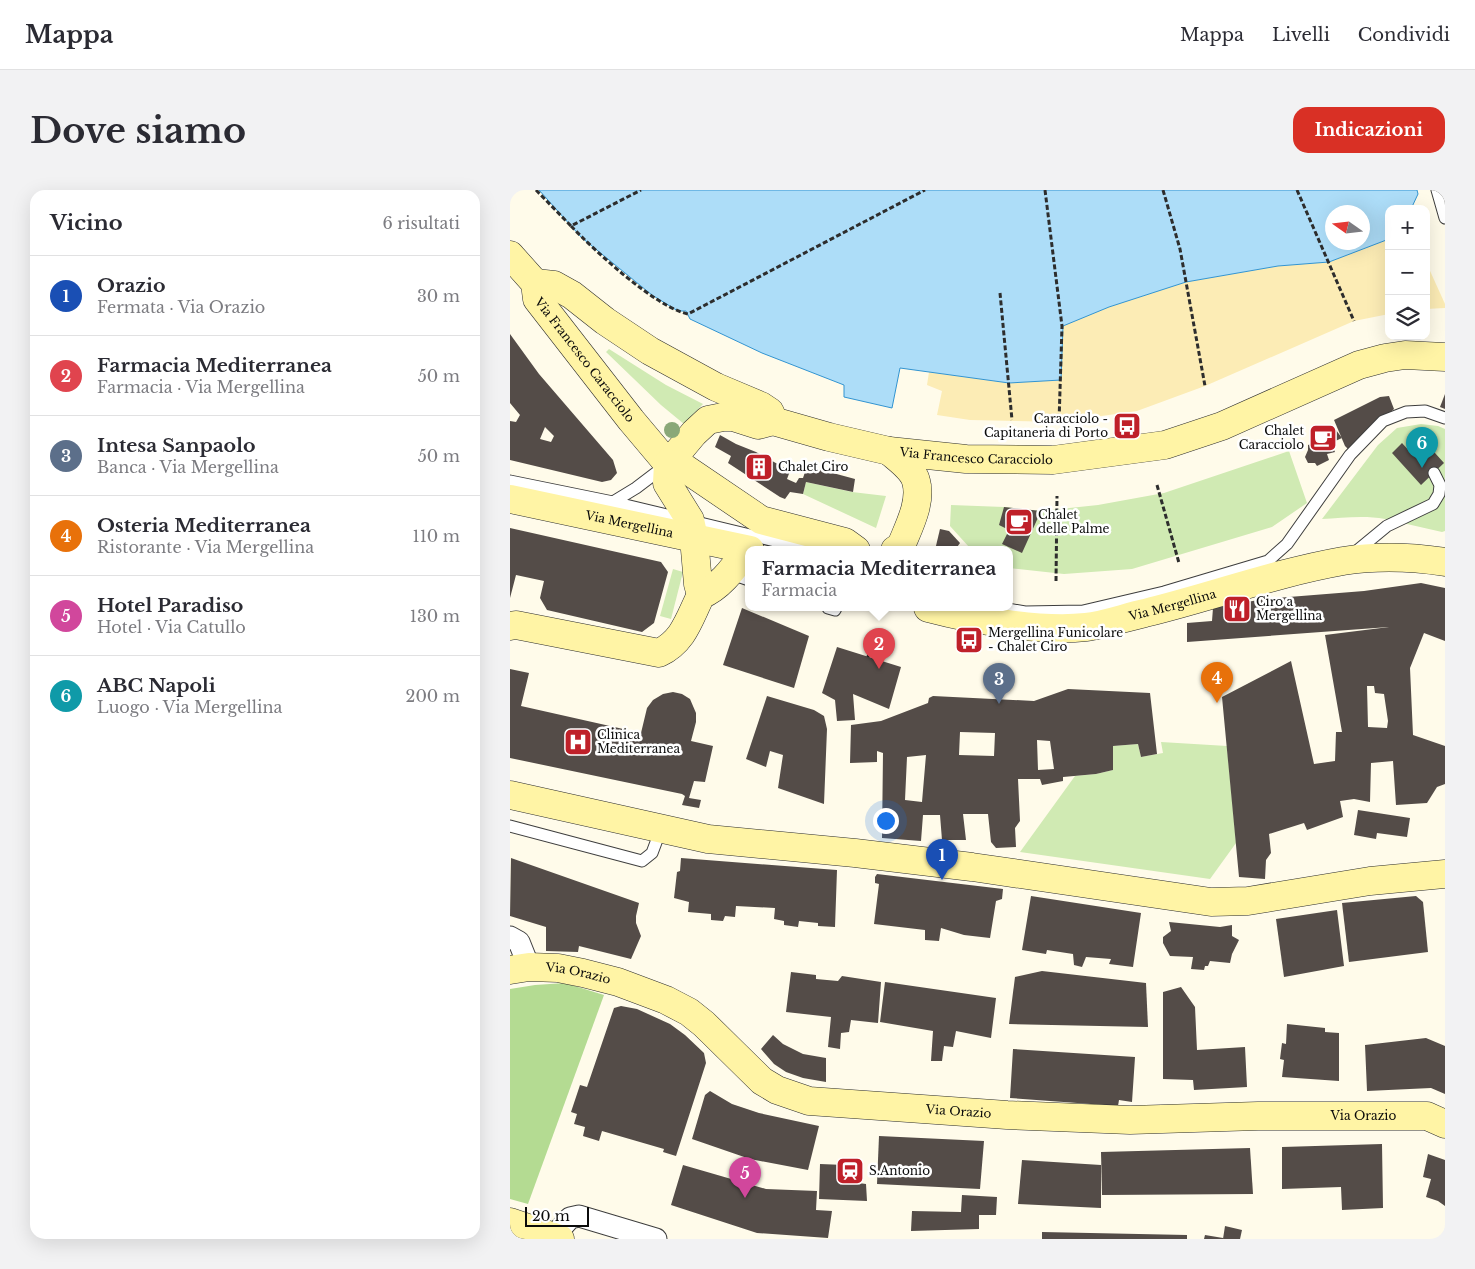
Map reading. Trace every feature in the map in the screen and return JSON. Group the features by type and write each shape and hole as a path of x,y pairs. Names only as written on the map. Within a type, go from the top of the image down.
{"street":[{"name":"Via Francesco Caracciolo","path":"510,255 535,283 537,298 631,420 668,464"},
{"name":"Via Francesco Caracciolo","path":"535,283 554,285 572,295 650,351 716,387 761,406 770,412 772,421 829,438 889,452 966,459 1053,460 1165,445 1222,426 1359,365 1384,358 1405,355 1445,357"},
{"path":"701,595 692,529 667,483 668,464 694,433 708,420 733,417 758,425 772,421"},
{"path":"889,452 907,467 916,480 917,503 901,546"},
{"path":"668,464 680,465 761,520 845,542 850,546"},
{"name":"Via Mergellina","path":"510,500 692,529 745,549"},
{"name":"Via Mergellina","path":"944,611 1029,627 1086,627 1167,608 1253,581 1344,561 1380,558 1436,558"},
{"path":"510,626 516,625 659,654 679,640 701,595 739,577 745,561"},
{"path":"510,795 708,839 972,867 1211,902 1248,901 1370,880 1445,874"},
{"path":"510,937 519,942 520,968"},
{"name":"Via Orazio","path":"520,968 558,968 583,973 618,982 666,1000 688,1012 704,1024 762,1081 777,1090 809,1101 1007,1115 1130,1120 1258,1116 1428,1116 1445,1124"},
{"path":"510,1222 557,1238 570,1218 579,1216 656,1239"}],"lane":[{"path":"1437,190 1445,218"},
{"path":"1013,610 1025,612 1083,611 1164,592 1268,561 1287,544 1350,455 1384,421 1406,412 1425,411 1445,418"},
{"path":"613,502 636,488 668,464"},
{"path":"1344,561 1387,526 1433,504 1439,494 1440,485 1434,473"},
{"path":"510,481 613,502 692,529 789,546"},
{"path":"510,826 642,861 652,853 661,829"}],"path":[{"path":"536,190 589,245 640,288 678,312 688,314 925,190"},
{"path":"571,226 641,190"},
{"path":"1045,190 1062,326 1059,422"},
{"path":"1163,190 1180,249 1205,386"},
{"path":"1297,190 1354,322"},
{"path":"1000,293 1012,420"},
{"path":"1157,485 1179,563"},
{"path":"1056,581 1057,496"},
{"path":"868,657 870,649"}],"green space":[{"path":"609,349 666,385 703,404 684,424 661,405 606,352"},
{"path":"1421,424 1438,426 1445,429 1445,531 1442,532 1369,517 1322,519 1378,445 1397,428"},
{"path":"1289,451 1307,503 1272,527 1132,569 1064,574 1013,568 1013,546 968,546 950,526 951,505 1004,507 1041,511 1098,505 1164,493"},
{"path":"806,482 852,492 886,496 876,528 803,494"},
{"path":"673,569 683,572 671,619 660,616"},
{"path":"1161,742 1227,746 1236,843 1210,879 1020,852 1075,776 1113,770 1113,746 1138,744 1141,757 1163,753"},
{"path":"565,983 604,995 528,1204 510,1199 510,989"}],"sand":[{"path":"1385,241 1385,315 1354,321 1205,386 1137,411 1059,422 970,420 937,415 942,391 927,385 929,372 1009,383 1060,380 1062,326 1109,307 1186,282 1278,266 1329,262 1360,250 1370,250 1370,246"},
{"path":"1430,271 1445,304 1445,308 1430,309"}],"water":[{"path":"539,190 1417,190 1418,194 1413,205 1385,205 1385,241 1370,246 1370,205 1325,205 1325,250 1360,250 1329,262 1278,266 1186,282 1109,307 1063,326 1061,380 1009,383 900,368 892,408 844,397 844,385 762,353 690,319 686,311 678,311 652,295 581,237"}],"building":[{"path":"510,334 539,374 613,460 617,473 611,480 602,482 510,460 510,421 516,422 520,415 510,403","holes":["545,427 554,436 551,442 540,439"]},
{"path":"1445,394 1445,409 1440,407"},
{"path":"1389,396 1394,409 1349,450 1345,446 1334,420 1380,397"},
{"path":"1336,430 1342,438 1331,443 1335,452 1327,454 1329,460 1317,466 1315,463 1308,463 1305,457 1308,445 1321,440 1321,435"},
{"path":"720,435 790,471 787,479 796,483 799,478 803,478 807,466 855,479 853,492 806,482 803,494 790,492 785,499 780,497 728,463 731,456 715,447"},
{"path":"1402,443 1411,453 1426,443 1444,463 1421,485 1392,453"},
{"path":"1004,507 1041,511 1022,553 1013,549 1013,546 1002,544 1009,530 999,525"},
{"path":"510,528 661,562 668,572 654,623 642,632 547,610 540,598 544,581 516,575 510,598"},
{"path":"940,529 949,531 960,543 958,546 936,546"},
{"path":"1421,583 1445,588 1445,641 1424,633 1410,668 1413,735 1445,746 1445,784 1437,787 1427,803 1396,805 1393,761 1371,763 1370,802 1354,799 1340,801 1343,817 1307,830 1304,823 1269,834 1271,853 1266,860 1265,879 1239,877 1222,697 1291,661 1314,764 1335,761 1336,732 1342,732 1325,635 1389,627 1187,642 1187,623 1212,621 1213,608 1264,599 1364,591","holes":["1367,686 1374,686 1375,693 1384,694 1388,721 1387,728 1368,727"]},
{"path":"742,608 745,611 749,611 809,636 794,688 723,665"},
{"path":"962,635 975,638 974,645 961,642"},
{"path":"837,647 901,667 889,709 853,694 855,720 837,721 835,700 822,693"},
{"path":"510,669 529,673 521,706 641,733 647,708 653,700 663,694 673,692 682,694 690,699 696,713 696,722 691,741 713,746 705,782 694,781 689,798 701,800 699,808 682,805 685,796 682,794 510,758"},
{"path":"1068,689 1150,693 1157,754 1141,757 1138,744 1113,746 1113,770 1096,774 1063,777 1063,781 1042,785 1040,779 1018,779 1020,821 1015,828 1016,847 996,848 991,842 988,814 963,814 966,840 942,840 940,815 923,815 921,841 882,838 883,753 877,751 877,762 850,763 851,725 881,721 928,703 929,698 933,696 1034,701","holes":["960,732 995,733 994,756 959,755","1037,740 1050,741 1054,769 1038,770","926,755 922,802 905,800 907,757"]},
{"path":"767,696 814,710 824,716 827,729 824,804 778,788 783,755 770,751 766,767 746,759"},
{"path":"1358,810 1410,818 1407,837 1377,833 1376,839 1354,835"},
{"path":"511,858 639,903 636,923 641,936 631,959 579,946 578,952 546,951 546,927 510,916"},
{"path":"681,858 837,870 835,927 818,926 818,923 799,921 798,927 784,925 784,921 774,919 775,908 736,906 735,917 725,916 723,921 711,920 711,914 688,912 689,902 674,898 677,872 680,871"},
{"path":"877,874 1003,889 1002,899 996,901 990,938 964,935 941,928 939,941 925,940 925,930 874,924 879,884 875,883"},
{"path":"1031,896 1141,913 1133,967 1109,964 1111,959 1086,957 1082,967 1074,965 1073,954 1047,950 1046,954 1022,950"},
{"path":"1416,896 1423,902 1428,952 1349,962 1342,903"},
{"path":"1337,910 1344,966 1284,977 1276,919"},
{"path":"1169,922 1220,927 1232,925 1232,936 1239,940 1230,963 1210,961 1204,970 1191,969 1193,957 1170,956 1163,943 1163,937 1171,931"},
{"path":"1042,971 1146,983 1148,1027 1009,1024 1015,977"},
{"path":"791,972 816,975 816,979 838,981 842,976 881,982 878,1023 851,1020 849,1032 841,1033 840,1049 828,1047 831,1017 786,1012"},
{"path":"885,982 996,998 991,1038 956,1031 953,1047 944,1046 942,1061 931,1061 933,1031 880,1022"},
{"path":"1181,987 1195,1007 1197,1050 1245,1047 1247,1087 1194,1090 1193,1080 1163,1079 1163,992"},
{"path":"621,1006 637,1009 670,1024 704,1053 706,1063 676,1156 663,1152 664,1149 602,1131 599,1141 583,1136 585,1127 574,1124 577,1114 571,1112 580,1085 587,1087 614,1008"},
{"path":"1287,1024 1325,1028 1325,1032 1339,1033 1339,1081 1282,1077 1284,1060 1280,1059 1282,1043 1286,1044"},
{"path":"773,1035 783,1044 803,1054 826,1058 826,1082 803,1078 786,1072 774,1064 761,1049"},
{"path":"1426,1038 1445,1046 1445,1094 1431,1088 1367,1091 1365,1045"},
{"path":"1013,1049 1135,1057 1132,1102 1119,1100 1118,1106 1010,1098"},
{"path":"710,1091 732,1104 759,1113 819,1126 808,1170 750,1159 692,1139 705,1095"},
{"path":"879,1136 984,1141 980,1189 877,1184"},
{"path":"1382,1144 1383,1208 1342,1210 1341,1187 1282,1189 1282,1147"},
{"path":"1250,1148 1253,1194 1102,1195 1101,1152"},
{"path":"1428,1154 1445,1160 1445,1206 1438,1201 1426,1197 1431,1179 1423,1177"},
{"path":"1022,1160 1101,1165 1101,1208 1018,1204"},
{"path":"820,1164 845,1165 844,1181 866,1184 867,1201 819,1199"},
{"path":"683,1165 766,1189 817,1191 816,1210 832,1211 828,1238 757,1233 671,1205"},
{"path":"962,1195 997,1197 996,1215 979,1215 979,1229 911,1231 912,1211 961,1212"},
{"path":"1225,1226 1242,1230 1240,1239 1223,1239"},
{"path":"1042,1232 1187,1235 1187,1239 1042,1239"},
{"path":"1205,1235 1223,1238 1223,1239 1204,1239"}],"place":[{"name":"Caracciolo - Capitaneria di Porto","path":"1127,426"},
{"name":"Chalet Caracciolo","path":"1323,438"},
{"name":"Chalet Ciro","path":"759,467"},
{"name":"ABC Napoli","path":"1422,468"},
{"name":"Chalet delle Palme","path":"1019,522"},
{"name":"Ciro a Mergellina","path":"1237,609"},
{"name":"Mergellina Funicolare - Chalet Ciro","path":"969,640"},
{"name":"Farmacia Mediterranea","path":"879,669"},
{"name":"Osteria Mediterranea","path":"1217,703"},
{"name":"Intesa Sanpaolo","path":"999,704"},
{"name":"Clinica Mediterranea","path":"578,742"},
{"name":"Orazio","path":"942,880"},
{"name":"S.Antonio","path":"850,1171"},
{"name":"Hotel Paradiso","path":"745,1198"}]}
